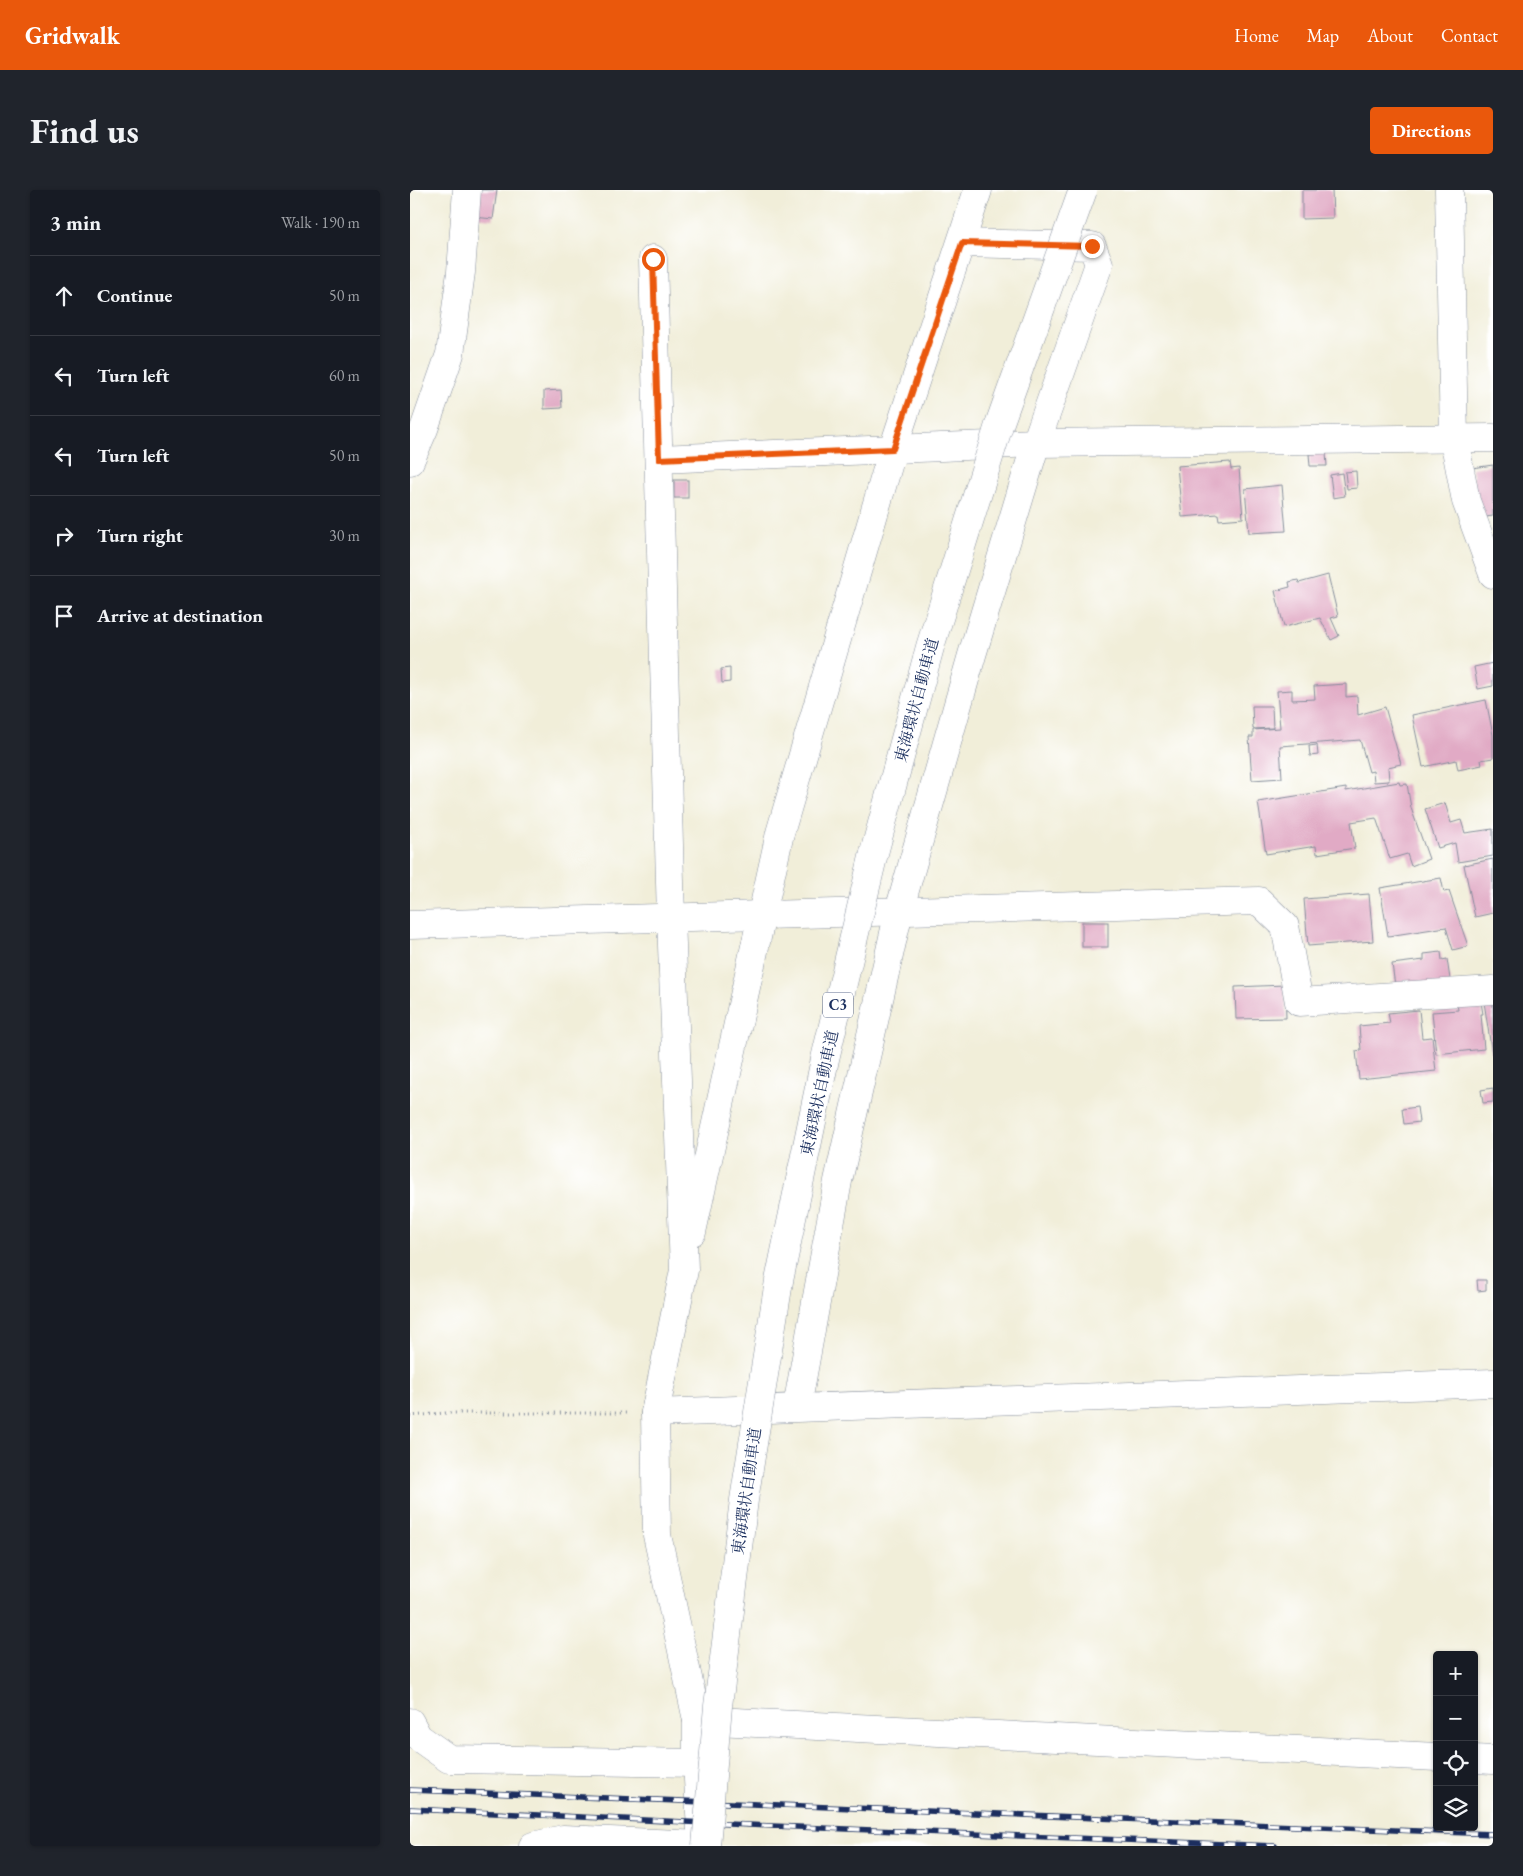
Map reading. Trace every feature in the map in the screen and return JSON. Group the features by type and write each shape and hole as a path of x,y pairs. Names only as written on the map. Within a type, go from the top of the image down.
{"main road":[{"path":"410,461 417,437 450,354 461,272 467,190"},
{"path":"533,1846 563,1839 704,1846 697,1763 697,1720 657,1535 655,1413 684,1270 780,833 893,449 978,190"},
{"name":"東海環状自動車道","path":"704,1846 718,1706 744,1500 779,1281 825,1059 874,853 930,647 1000,422 1083,190"},
{"path":"1449,190 1454,439 1466,501 1493,574"},
{"path":"797,1407 838,1181 900,911 972,655 1036,443 1099,264 1092,246 962,243"},
{"path":"653,259 684,1270"},
{"path":"659,459 1036,443 1493,438"},
{"path":"410,925 1260,901 1285,926 1299,1002 1493,990"},
{"path":"655,1413 1493,1383"},
{"path":"697,1720 1433,1757"},
{"path":"410,1722 418,1737 449,1759 697,1763"},
{"path":"1478,1759 1493,1760"}],"path":[{"path":"410,1416 445,1413 655,1413"}],"building":[{"path":"477,190 497,190 493,219 474,217"},
{"path":"1302,190 1332,190 1333,218 1302,219"},
{"path":"561,390 562,408 544,409 544,391"},
{"path":"1326,453 1327,466 1310,466 1309,454"},
{"path":"1230,462 1231,469 1239,468 1243,518 1219,520 1218,514 1182,517 1177,466"},
{"path":"1493,465 1493,516 1478,518 1472,468"},
{"path":"1356,471 1357,488 1347,489 1345,472"},
{"path":"1342,473 1345,496 1333,498 1330,475"},
{"path":"674,480 688,480 688,498 674,498"},
{"path":"1282,485 1286,531 1249,533 1245,489"},
{"path":"1328,575 1338,616 1331,618 1339,636 1331,640 1320,618 1284,627 1275,591 1290,587 1289,582 1298,580 1299,583"},
{"path":"1493,663 1493,686 1478,689 1474,667"},
{"path":"730,668 730,682 722,683 721,669"},
{"path":"1346,684 1346,697 1357,696 1358,715 1385,707 1401,764 1388,767 1389,781 1374,782 1373,771 1369,772 1360,740 1280,746 1282,778 1252,780 1249,737 1253,737 1253,730 1280,728 1277,691 1292,690 1292,700 1315,699 1314,686"},
{"path":"1486,700 1493,735 1493,758 1481,760 1482,765 1458,770 1456,760 1423,767 1412,715"},
{"path":"1252,706 1272,706 1273,728 1253,729"},
{"path":"1317,745 1318,755 1310,756 1309,746"},
{"path":"1399,782 1400,785 1407,784 1411,808 1429,859 1411,866 1407,854 1390,859 1376,818 1351,822 1355,848 1317,854 1316,846 1266,854 1258,802 1346,788 1346,791"},
{"path":"1445,803 1451,823 1461,820 1465,833 1493,829 1493,856 1458,862 1455,843 1438,848 1425,809"},
{"path":"1493,859 1493,913 1475,917 1464,865"},
{"path":"1441,878 1444,892 1449,891 1468,946 1453,950 1446,927 1388,936 1380,888"},
{"path":"1369,894 1373,941 1308,946 1304,899"},
{"path":"1082,922 1108,922 1108,947 1082,947"},
{"path":"1441,952 1442,960 1447,959 1451,986 1396,993 1392,964 1424,960 1424,954"},
{"path":"1285,985 1286,1018 1236,1019 1235,987"},
{"path":"1493,1001 1493,1054 1492,1054 1484,1002"},
{"path":"1481,1002 1484,1049 1436,1054 1432,1012 1458,1010 1457,1004"},
{"path":"1419,1010 1422,1038 1432,1037 1436,1071 1359,1079 1356,1051 1361,1050 1359,1026 1390,1023 1388,1013"},
{"path":"1493,1088 1493,1102 1483,1103 1481,1090"},
{"path":"1417,1107 1419,1122 1404,1124 1402,1109"},
{"path":"1477,1280 1486,1280 1486,1290 1478,1291"}],"railway":[{"path":"410,1790 1493,1834"},
{"path":"410,1809 772,1826 1275,1846"}],"route":[{"path":"653,259 659,459 893,449 962,243 1092,246"}]}
